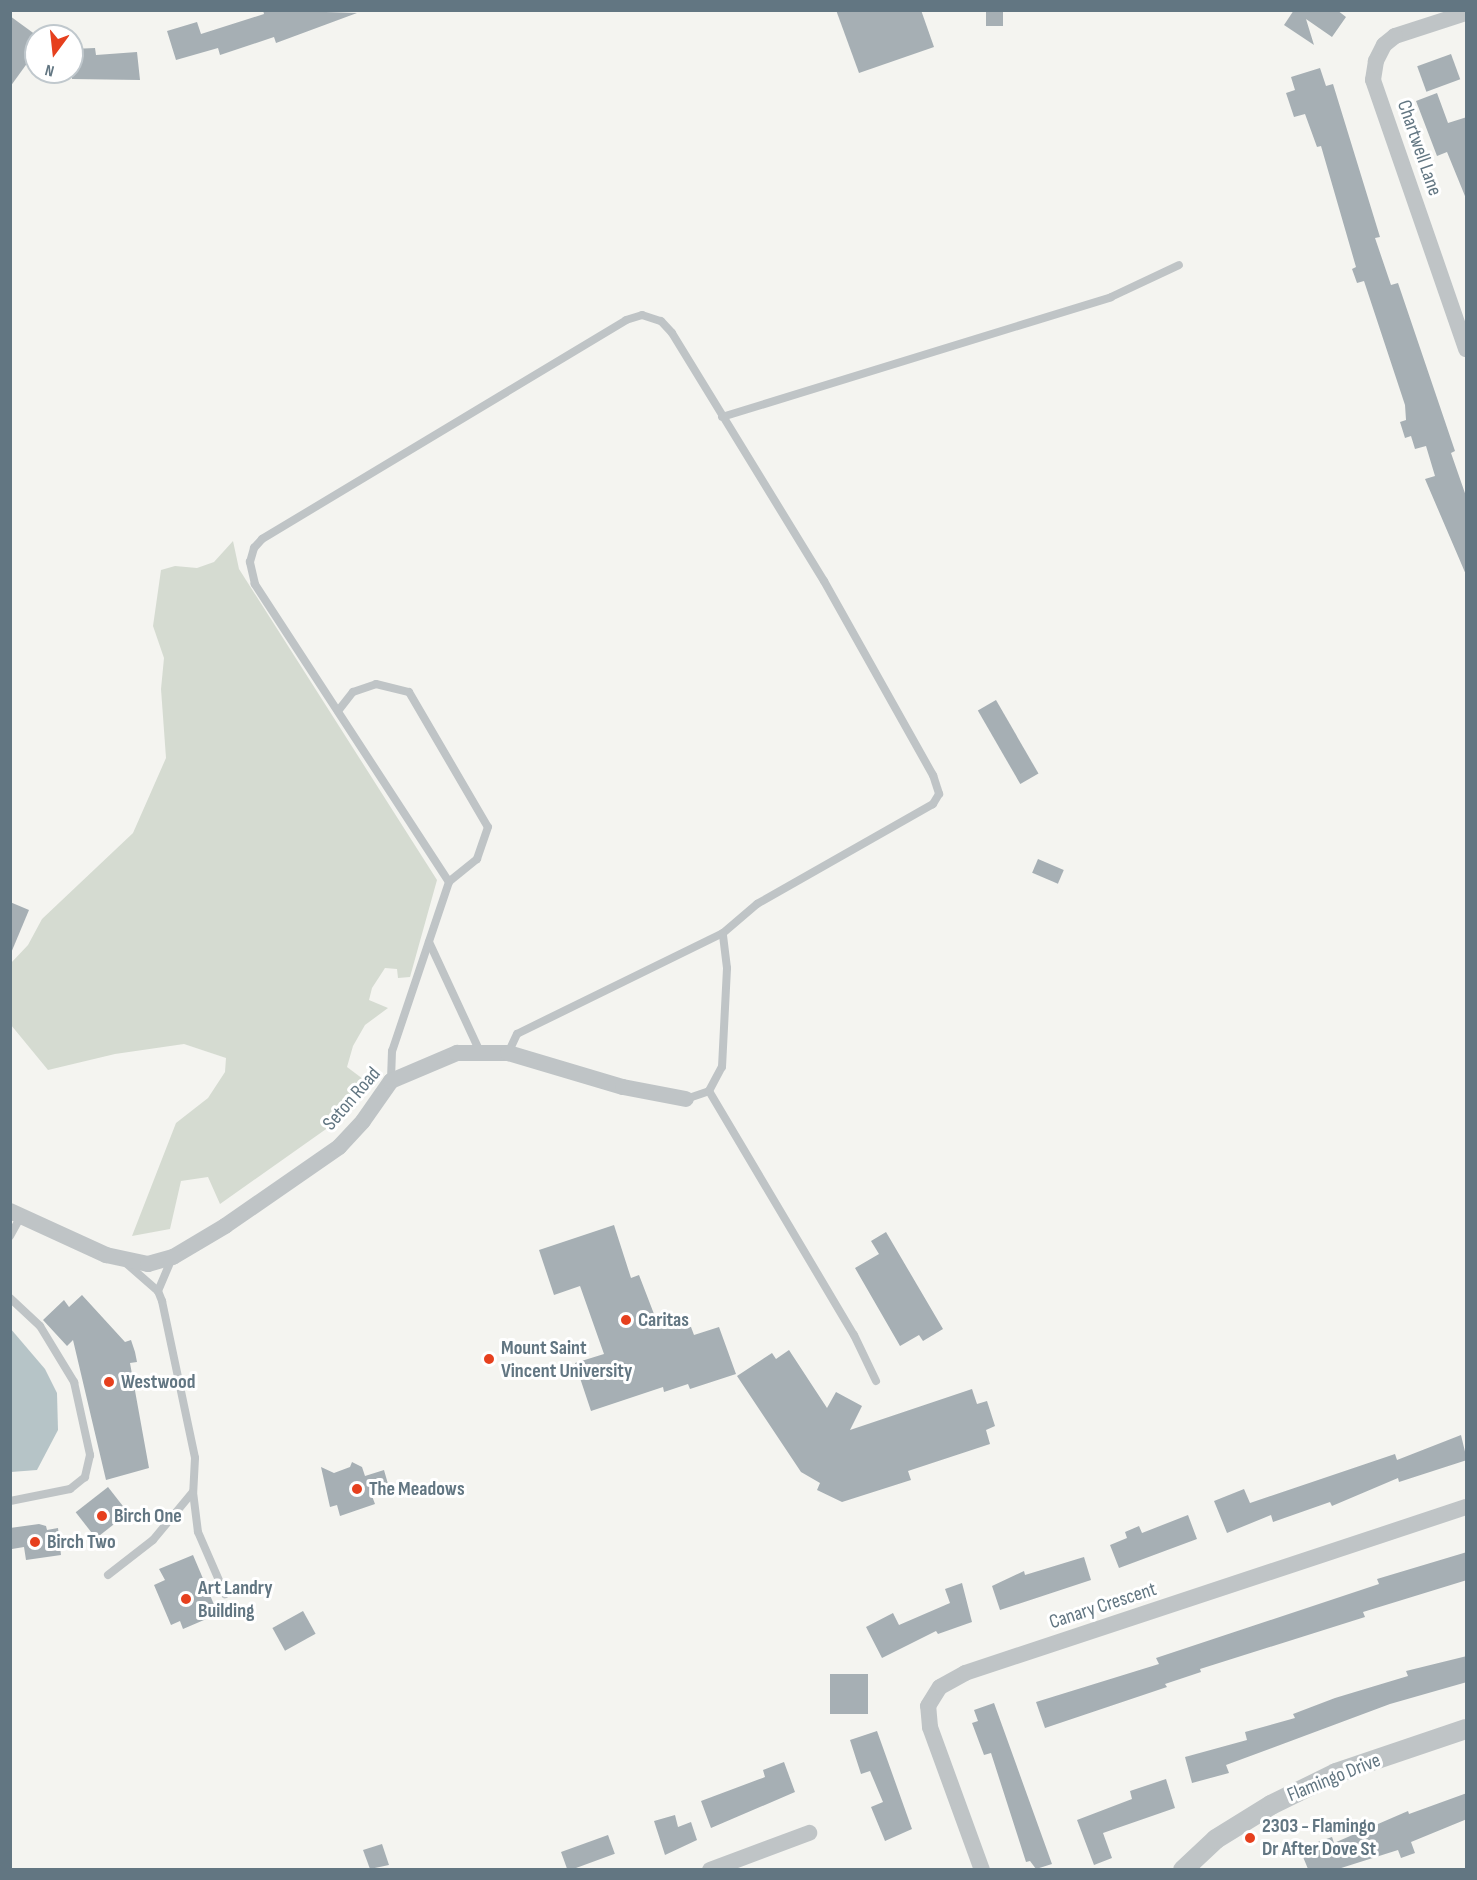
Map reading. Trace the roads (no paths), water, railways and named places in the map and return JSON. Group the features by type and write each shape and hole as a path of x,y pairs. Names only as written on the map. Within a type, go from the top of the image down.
{"street":[{"name":"Chartwell Lane","path":"1467,13 1395,36 1384,45 1376,61 1373,80 1467,350"},
{"name":"Seton Road","path":"16,1214 122,1260 148,1264 172,1257 225,1226 339,1147 363,1121 391,1081 457,1053 508,1053 623,1087 686,1099"},
{"name":"Canary Crescent","path":"982,1869 930,1726 927,1706 940,1687 965,1673 1467,1507"},
{"name":"Flamingo Drive","path":"1183,1869 1216,1839 1270,1805 1336,1773 1467,1729"},
{"path":"710,1869 809,1833"}],"lane":[{"path":"722,417 1111,297 1179,265"},
{"path":"449,882 255,584 250,562 254,548 262,539 630,318 642,315 661,321 672,333 824,581 933,775 939,794 933,804 758,904 723,933 517,1034 508,1053"},
{"path":"338,711 353,692 376,684 409,692 488,827 477,859 449,882 392,1051 391,1081"},
{"path":"686,1099 709,1091 723,1058 727,949 723,933"},
{"path":"429,942 480,1052"},
{"path":"709,1091 854,1335 876,1381"},
{"path":"10,1236 16,1214"},
{"path":"172,1257 158,1291 195,1458 193,1492 198,1532 225,1594"},
{"path":"122,1260 158,1291"},
{"path":"10,1298 40,1326 74,1382 90,1455 85,1477 70,1489 10,1501"},
{"path":"108,1575 174,1519 193,1492"}],"place":[{"name":"Caritas","path":"626,1320"},
{"name":"Mount Saint Vincent University","path":"489,1359"},
{"name":"Westwood","path":"109,1382"},
{"name":"The Meadows","path":"357,1489"},
{"name":"Birch One","path":"102,1516"},
{"name":"Birch Two","path":"35,1542"},
{"name":"Art Landry Building","path":"186,1599"},
{"name":"2303 - Flamingo Dr After Dove St","path":"1250,1838"}]}
